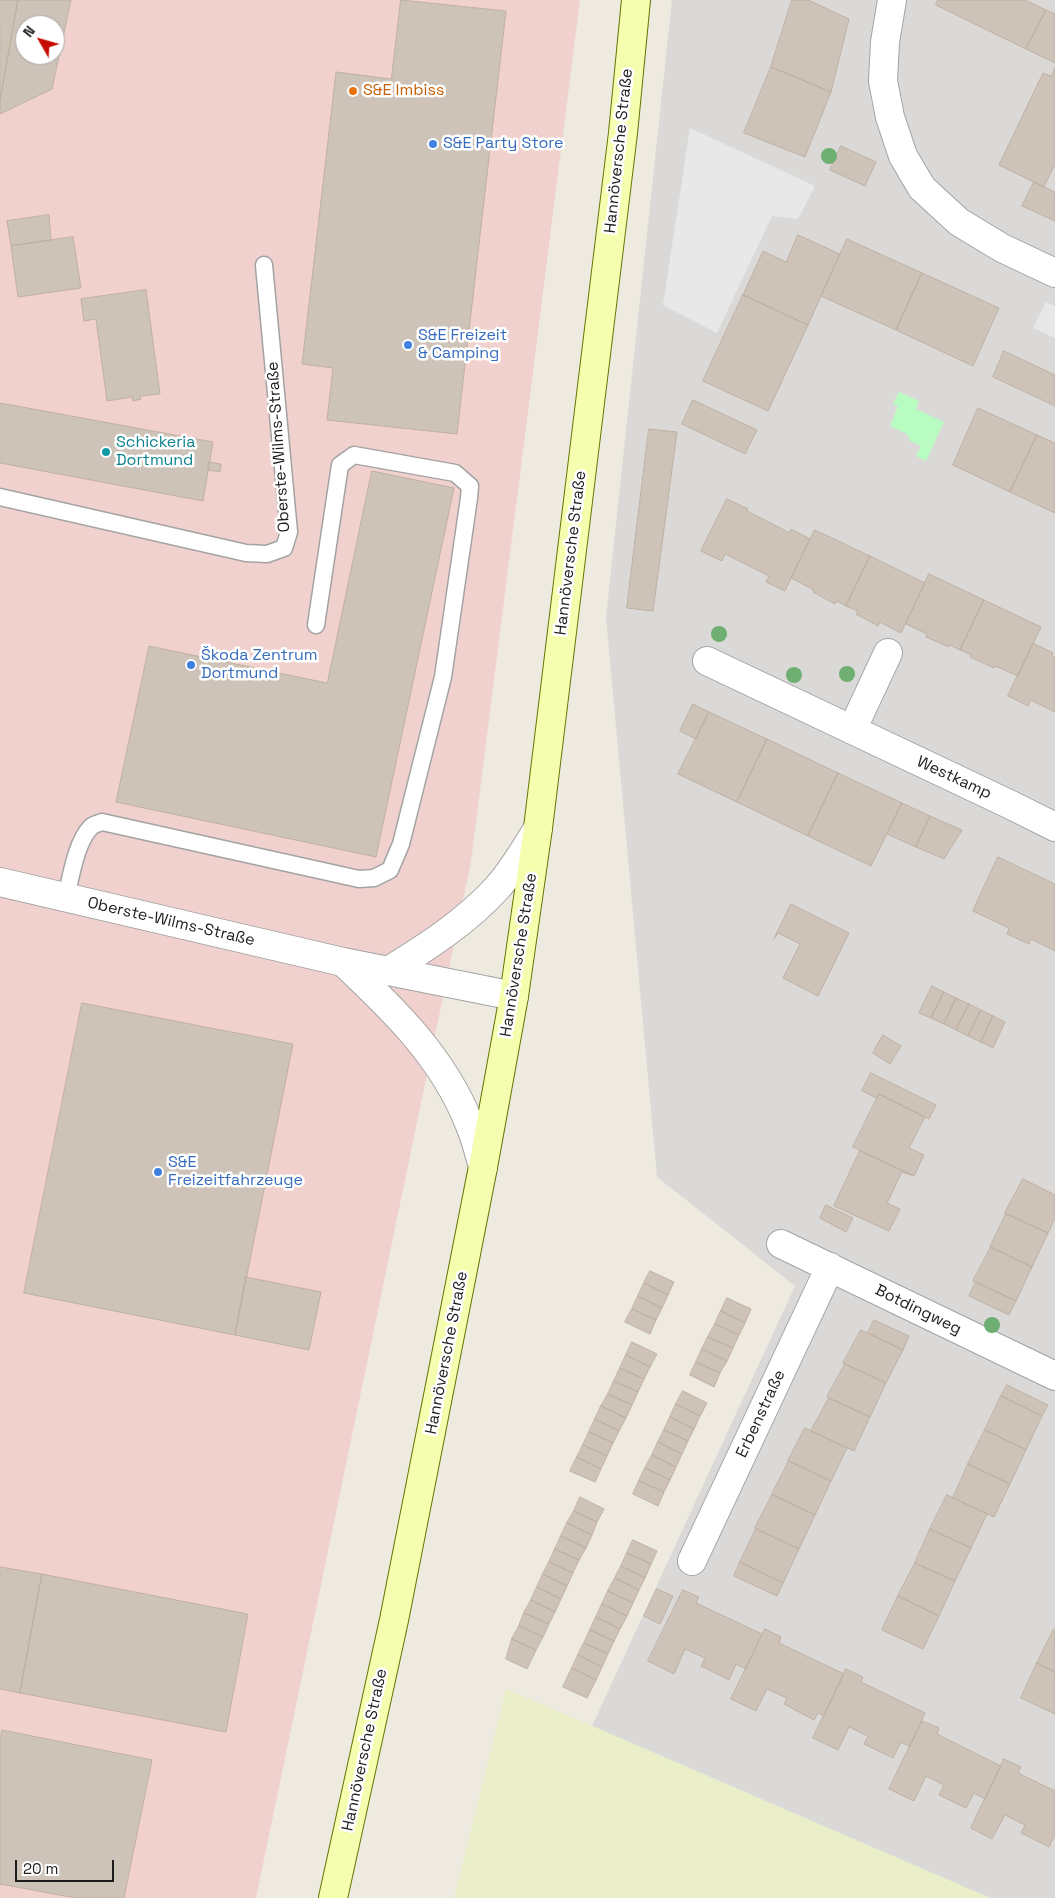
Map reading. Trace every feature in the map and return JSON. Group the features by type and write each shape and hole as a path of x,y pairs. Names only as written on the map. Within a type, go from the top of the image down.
{"main road":[{"name":"Hannöversche Straße","path":"333,1898 394,1620 483,1167 514,996 538,828 623,133 636,0"}],"street":[{"path":"892,0 885,42 883,81 890,117 903,156 922,188 958,222 1002,248 1055,273"},
{"path":"852,730 888,653"},
{"name":"Westkamp","path":"708,662 1011,804 1055,827"},
{"path":"388,971 447,934 481,904 498,887 538,828"},
{"name":"Oberste-Wilms-Straße","path":"0,882 343,962 514,996"},
{"name":"Oberste-Wilms-Straße","path":"343,962 392,1008 428,1050 454,1092 470,1123 483,1167"},
{"name":"Botdingweg","path":"781,1244 1055,1376"},
{"name":"Erbenstraße","path":"692,1561 830,1268"}],"lane":[{"name":"Oberste-Wilms-Straße","path":"0,498 246,553 267,554 284,548 289,532 264,265"},
{"path":"66,897 73,866 84,838 92,826 102,822 359,878 374,878 390,870 401,844 443,677 470,486 455,473 354,455 340,466 316,625"}],"shaded area":[{"path":"0,0 580,0 471,862 256,1898 0,1898"},
{"path":"672,0 1055,0 1055,1898 990,1898 592,1726 795,1286 657,1177 606,617"},
{"path":"690,128 815,186 798,219 772,216 717,333 663,305"},
{"path":"1046,302 1055,306 1055,338 1033,328"}],"green space":[{"path":"899,392 919,401 916,409 944,422 926,461 916,456 921,446 910,441 907,434 890,426 898,406 893,404"},
{"path":"506,1689 592,1726 990,1898 454,1898"}],"building":[{"path":"0,0 18,0 15,15 0,101"},
{"path":"18,0 71,0 65,28 65,15 15,15"},
{"path":"401,0 506,11 457,434 327,420 333,368 302,364 336,72 391,79"},
{"path":"792,0 808,0 849,19 831,92 771,67"},
{"path":"938,0 1025,0 1046,10 1026,49 936,5"},
{"path":"1046,10 1055,14 1055,63 1026,49"},
{"path":"15,17 15,65 57,65 52,89 0,114 0,101"},
{"path":"771,67 831,92 805,157 744,133"},
{"path":"1055,68 1055,164 1044,187 999,165 1043,73 1051,76"},
{"path":"841,146 876,162 865,186 830,170"},
{"path":"1034,182 1055,192 1055,221 1022,206"},
{"path":"49,215 51,240 11,246 7,221"},
{"path":"798,235 840,254 808,325 743,295 763,251 786,262"},
{"path":"73,237 81,288 18,297 11,246"},
{"path":"847,239 922,273 896,330 821,296"},
{"path":"922,273 999,308 973,366 896,330"},
{"path":"146,290 160,394 140,396 141,399 133,401 132,397 107,401 96,319 84,321 81,299"},
{"path":"743,295 808,325 768,411 703,381"},
{"path":"1004,351 1055,375 1055,406 993,377"},
{"path":"693,400 757,430 745,454 682,424"},
{"name":"Schickeria Dortmund","path":"0,403 213,442 203,501 0,463"},
{"path":"978,408 1037,435 1010,492 953,465"},
{"path":"649,429 677,432 653,611 627,608"},
{"path":"1037,435 1055,443 1055,513 1010,492"},
{"path":"209,462 221,464 220,472 208,470"},
{"name":"Škoda Zentrum Dortmund","path":"372,471 454,488 376,857 116,802 149,646 327,683"},
{"path":"727,499 790,533 791,529 810,539 785,591 766,582 769,576 725,554 722,561 701,551"},
{"path":"815,530 870,556 846,606 837,601 835,604 791,578"},
{"path":"870,556 925,583 901,633 880,622 878,626 856,614 858,611 846,606"},
{"path":"929,574 984,600 960,650 926,637 927,634 906,624"},
{"path":"984,600 1041,627 1018,676 995,666 994,668 970,657 971,655 960,650"},
{"path":"1033,643 1053,653 1052,656 1055,657 1055,712 1031,700 1028,706 1008,696"},
{"path":"693,704 709,712 696,739 680,731"},
{"path":"709,712 767,739 737,802 678,774"},
{"path":"767,739 838,773 808,836 737,802"},
{"path":"838,773 902,803 871,866 808,836"},
{"path":"902,803 930,816 916,847 887,834"},
{"path":"930,816 962,830 944,859 916,847"},
{"path":"998,857 1055,884 1055,951 1031,939 1029,944 1007,934 1009,928 973,911"},
{"path":"791,904 849,933 818,996 783,978 800,944 778,933 774,939"},
{"path":"932,986 944,992 931,1018 919,1013"},
{"path":"944,992 956,998 944,1024 931,1018"},
{"path":"956,998 969,1004 956,1030 944,1024"},
{"name":"S&E Freizeitfahrzeuge","path":"82,1003 293,1044 235,1335 24,1293"},
{"path":"969,1004 981,1010 968,1036 956,1030"},
{"path":"981,1010 993,1016 981,1042 968,1036"},
{"path":"993,1016 1005,1022 993,1048 981,1042"},
{"path":"883,1035 901,1046 890,1064 873,1053"},
{"path":"871,1073 936,1105 929,1119 879,1094 877,1098 862,1091"},
{"path":"879,1094 925,1117 909,1148 924,1155 914,1176 853,1147"},
{"path":"860,1151 914,1176 902,1172 887,1203 900,1209 889,1231 834,1206"},
{"path":"1023,1179 1055,1195 1055,1218 1048,1233 1005,1213"},
{"path":"826,1205 853,1218 846,1232 820,1218"},
{"path":"1006,1214 1048,1233 1032,1267 990,1247"},
{"path":"991,1247 1032,1267 1016,1301 973,1281"},
{"path":"650,1271 674,1282 668,1295 644,1283"},
{"path":"246,1277 321,1292 309,1350 235,1335"},
{"path":"976,1282 1016,1301 1009,1315 969,1296"},
{"path":"644,1283 668,1295 662,1308 638,1296"},
{"path":"638,1296 662,1308 656,1320 632,1309"},
{"path":"727,1298 751,1309 745,1323 721,1311"},
{"path":"632,1309 656,1320 650,1334 625,1322"},
{"path":"721,1311 745,1323 739,1335 715,1324"},
{"path":"874,1320 909,1336 903,1350 868,1333"},
{"path":"715,1324 739,1335 733,1348 708,1337"},
{"path":"861,1330 903,1350 886,1383 843,1363"},
{"path":"708,1337 733,1348 727,1361 702,1349"},
{"path":"632,1342 657,1354 650,1367 626,1355"},
{"path":"702,1349 727,1361 720,1373 696,1362"},
{"path":"626,1355 650,1367 644,1379 620,1368"},
{"path":"696,1362 720,1373 714,1387 690,1375"},
{"path":"845,1364 886,1383 870,1417 827,1397"},
{"path":"620,1368 644,1379 638,1392 614,1381"},
{"path":"614,1381 638,1392 632,1405 608,1394"},
{"path":"1007,1385 1048,1405 1042,1416 1001,1396"},
{"path":"683,1391 707,1403 700,1416 676,1404"},
{"path":"608,1394 632,1405 626,1418 601,1406"},
{"path":"1001,1396 1042,1416 1026,1450 985,1430"},
{"path":"829,1398 870,1417 854,1451 811,1431"},
{"path":"676,1404 700,1416 694,1429 670,1417"},
{"path":"601,1406 626,1418 619,1431 595,1419"},
{"path":"670,1417 694,1429 688,1441 664,1430"},
{"path":"595,1419 619,1431 613,1443 589,1432"},
{"path":"805,1428 847,1448 831,1481 788,1461"},
{"path":"664,1430 688,1441 682,1454 658,1442"},
{"path":"985,1430 1026,1450 1010,1484 968,1464"},
{"path":"589,1432 613,1443 607,1456 583,1445"},
{"path":"658,1442 682,1454 676,1467 652,1455"},
{"path":"583,1445 607,1456 601,1469 577,1457"},
{"path":"652,1455 676,1467 670,1480 645,1468"},
{"path":"577,1457 601,1469 595,1482 570,1471"},
{"path":"789,1461 831,1481 815,1515 772,1494"},
{"path":"968,1464 1010,1484 994,1517 953,1498"},
{"path":"645,1468 670,1480 664,1492 639,1481"},
{"path":"639,1481 664,1492 658,1506 633,1494"},
{"path":"772,1495 815,1515 799,1549 755,1528"},
{"path":"947,1495 987,1514 971,1548 930,1529"},
{"path":"580,1497 604,1509 597,1522 574,1511"},
{"path":"574,1511 597,1522 592,1535 567,1523"},
{"path":"567,1523 592,1535 586,1548 561,1536"},
{"path":"756,1529 799,1549 783,1583 740,1562"},
{"path":"930,1529 971,1548 955,1581 915,1563"},
{"path":"561,1536 586,1548 579,1560 555,1549"},
{"path":"633,1540 657,1551 651,1564 627,1553"},
{"path":"555,1549 579,1560 573,1573 549,1562"},
{"path":"627,1553 651,1564 645,1578 621,1566"},
{"path":"549,1562 573,1573 567,1586 543,1574"},
{"path":"740,1562 783,1583 777,1596 734,1576"},
{"path":"915,1563 955,1581 939,1616 898,1596"},
{"path":"621,1566 645,1578 639,1590 615,1578"},
{"path":"0,1567 42,1574 20,1693 0,1689"},
{"path":"42,1574 248,1614 226,1732 20,1693"},
{"path":"543,1574 567,1586 561,1599 537,1587"},
{"path":"615,1578 639,1590 633,1603 608,1591"},
{"path":"537,1587 561,1599 555,1612 531,1600"},
{"path":"657,1589 673,1596 660,1624 644,1616"},
{"path":"683,1590 699,1597 696,1603 762,1634 746,1669 736,1664 729,1680 701,1666 705,1658 685,1649 674,1674 648,1661"},
{"path":"608,1591 633,1603 627,1616 602,1604"},
{"path":"898,1596 939,1616 923,1649 882,1630"},
{"path":"531,1600 555,1612 549,1624 524,1613"},
{"path":"602,1604 627,1616 620,1629 596,1617"},
{"path":"524,1613 549,1624 543,1637 519,1626"},
{"path":"596,1617 620,1629 614,1641 590,1630"},
{"path":"519,1626 543,1637 536,1650 512,1639"},
{"path":"765,1629 781,1637 779,1643 844,1674 824,1716 818,1713 814,1720 784,1704 787,1698 767,1689 756,1711 731,1699"},
{"path":"590,1630 614,1641 608,1654 584,1643"},
{"path":"1055,1630 1055,1672 1037,1663"},
{"path":"512,1639 536,1650 527,1669 506,1659"},
{"path":"584,1643 608,1654 602,1667 578,1655"},
{"path":"578,1655 602,1667 596,1680 572,1668"},
{"path":"1037,1663 1055,1672 1055,1714 1021,1698"},
{"path":"572,1668 596,1680 587,1698 563,1687"},
{"path":"846,1669 863,1677 861,1682 925,1713 910,1747 901,1742 893,1758 864,1744 868,1736 849,1727 838,1750 813,1738"},
{"path":"922,1721 939,1728 937,1734 1001,1766 985,1799 974,1793 966,1808 939,1795 944,1785 926,1776 914,1801 889,1789"},
{"path":"2,1730 152,1760 124,1898 76,1898 0,1884 0,1742"},
{"path":"1004,1759 1021,1767 1018,1773 1055,1791 1055,1835 1049,1847 1021,1833 1025,1825 1005,1815 992,1839 971,1828"}],"place":[{"name":"S&E Imbiss","path":"353,91"},
{"name":"S&E Party Store","path":"433,144"},
{"name":"S&E Freizeit & Camping","path":"408,345"},
{"name":"Schickeria Dortmund","path":"106,452"},
{"name":"Škoda Zentrum Dortmund","path":"191,665"},
{"name":"S&E Freizeitfahrzeuge","path":"158,1172"}]}
